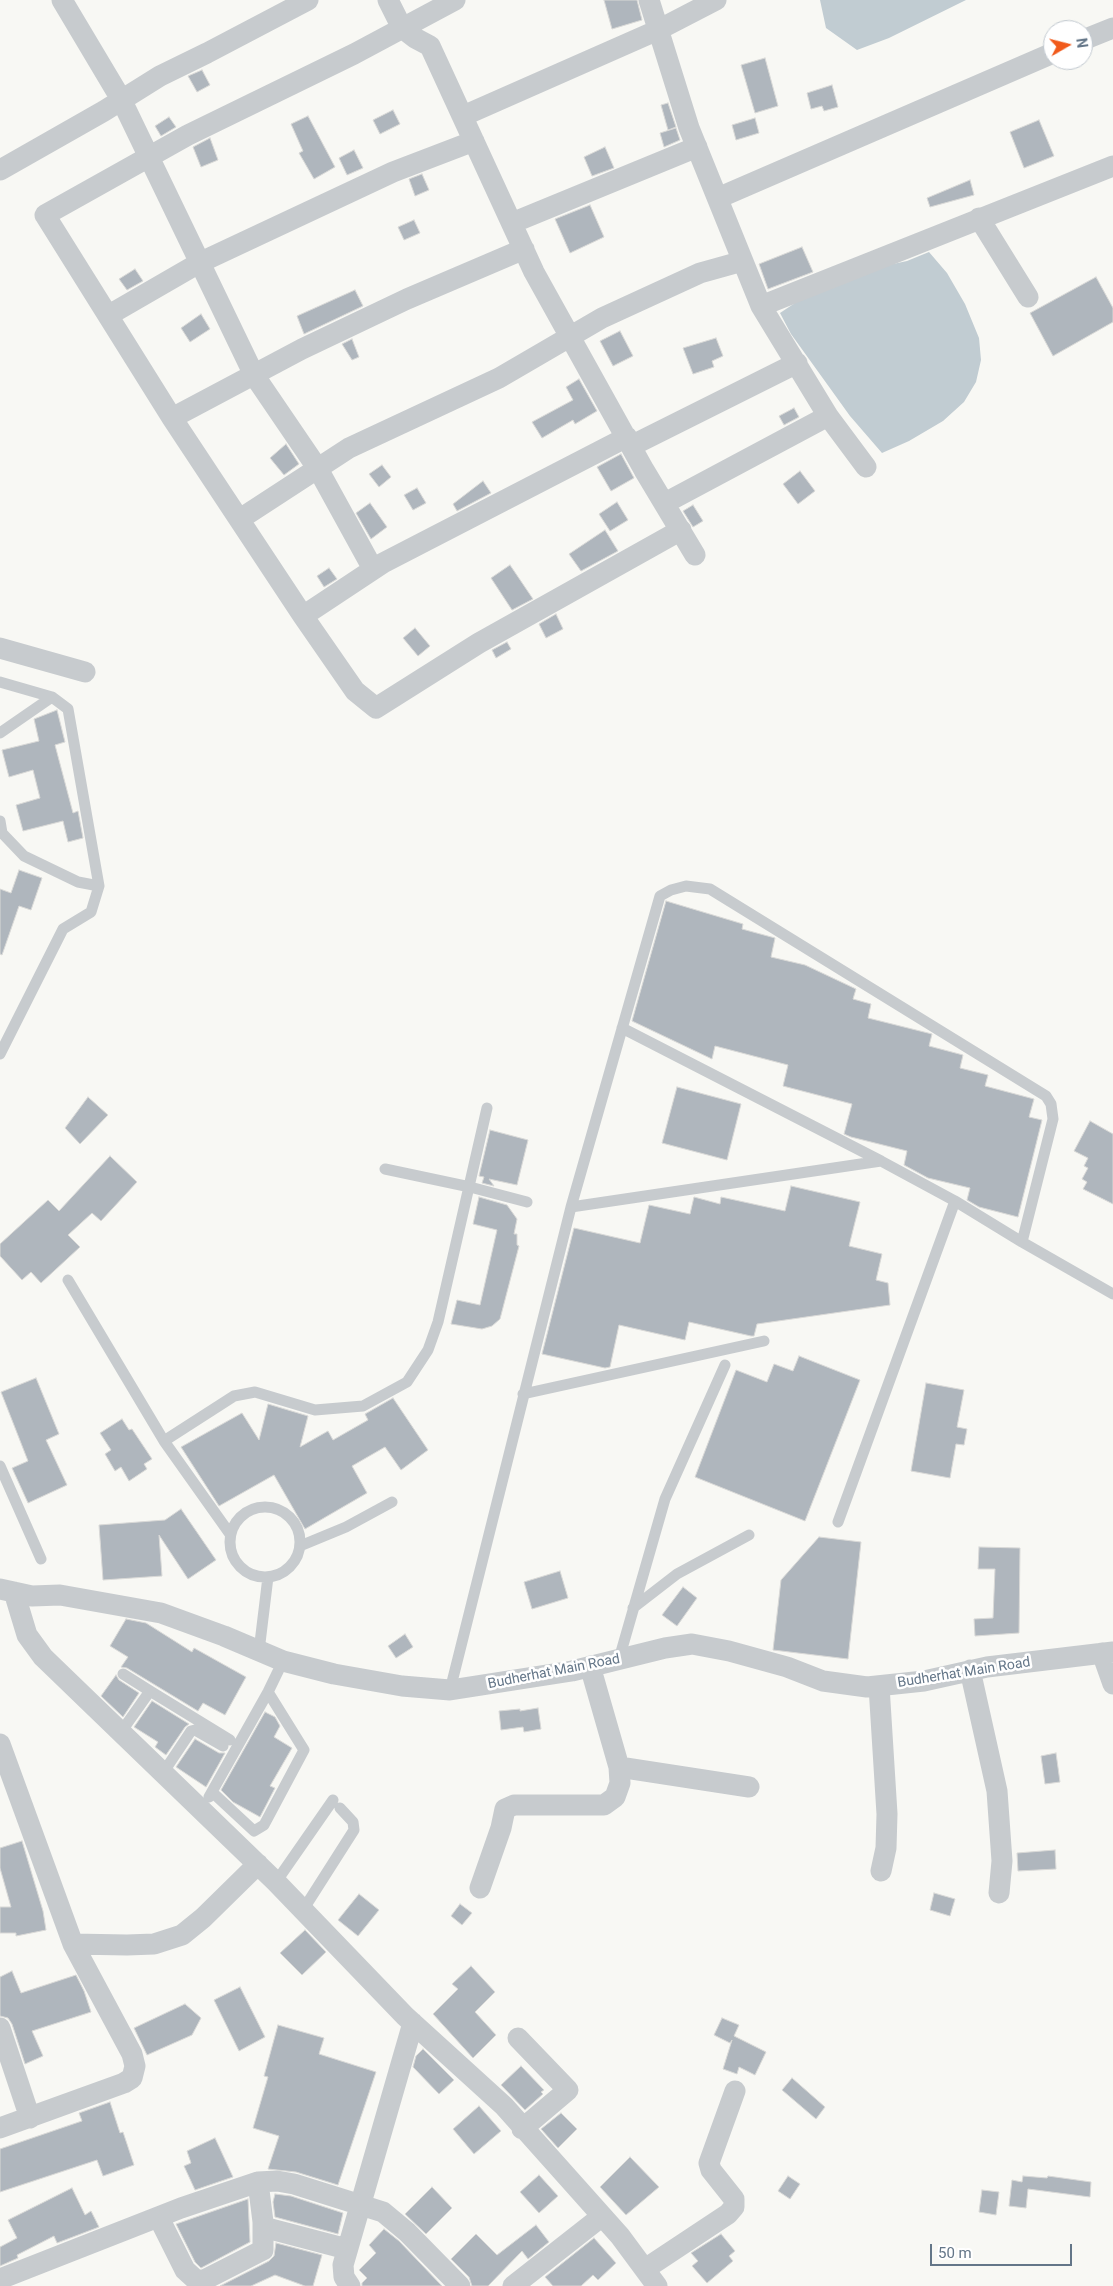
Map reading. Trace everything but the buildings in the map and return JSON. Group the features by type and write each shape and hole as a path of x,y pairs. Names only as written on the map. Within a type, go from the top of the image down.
{"street":[{"path":"62,0 121,99 198,263 254,375 318,469 372,569"},
{"path":"0,170 36,151 160,76 308,0"},
{"path":"388,0 402,28 430,46 524,248 570,337 695,555"},
{"path":"455,0 354,54 188,135 45,216 172,418 304,616 355,691 376,708 480,642 681,530"},
{"path":"649,0 697,147 761,306 797,362 828,416 866,466"},
{"path":"463,116 658,30 716,0"},
{"path":"1093,36 1113,28"},
{"path":"718,198 1043,56"},
{"path":"109,315 198,263 393,172 474,141"},
{"path":"512,223 697,147"},
{"path":"761,306 1113,166"},
{"path":"979,218 1028,297"},
{"path":"172,418 302,349 407,299 524,248"},
{"path":"240,519 350,448 499,378 602,318 700,274 743,261"},
{"path":"304,616 372,569 629,441 797,362"},
{"path":"666,503 828,416"},
{"path":"0,648 85,672"},
{"path":"7,1590 43,1657 163,1773 206,1801 258,1864 413,2023 504,2106 522,2129 620,2236 651,2278 734,2207 734,2199 711,2170 709,2163 736,2091"},
{"name":"Budherhat Main Road","path":"7,1590 32,1596 60,1595 161,1613 282,1661 334,1674 402,1686 450,1690 491,1685 692,1644 729,1651 788,1668 823,1681 866,1687 880,1696 924,1681 987,1666 1108,1653"},
{"path":"1108,1653 1113,1684"},
{"path":"480,1888 506,1809 514,1805 604,1805 615,1797 620,1783 619,1767 590,1666"},
{"path":"970,1670 997,1791 1002,1862 999,1893"},
{"path":"880,1696 887,1814 886,1848 880,1871"},
{"path":"0,1744 73,1944 132,2054 135,2066 132,2078 124,2083 0,2128"},
{"path":"619,1767 749,1788"},
{"path":"73,1944 127,1946 154,1944 182,1935 203,1918 258,1864"},
{"path":"345,2283 343,2265 347,2249 413,2023"},
{"path":"0,2028 30,2118"},
{"path":"518,2038 568,2090 522,2129"},
{"path":"0,2279 181,2208 258,2182 278,2181 294,2184 383,2212 407,2232 460,2286"},
{"path":"159,2218 185,2270 196,2280 204,2280 263,2250 263,2227 258,2182"},
{"path":"513,2286 601,2217"},
{"path":"263,2227 347,2249"}],"lane":[{"path":"0,682 52,697 68,709 99,886 91,912 63,929 0,1054"},
{"path":"0,733 52,697"},
{"path":"0,821 2,833 24,856 78,882 99,886"},
{"path":"450,1690 571,1207 660,896 671,890 686,886 710,889 1046,1096 1051,1104 1053,1120 1022,1242"},
{"path":"622,1028 955,1201 1113,1294"},
{"path":"164,1441 234,1396 255,1392 315,1410 363,1406 407,1382 428,1350 438,1322 487,1108"},
{"path":"571,1207 881,1161"},
{"path":"385,1169 470,1187 527,1202"},
{"path":"838,1522 955,1201"},
{"path":"68,1280 164,1441 230,1534"},
{"path":"523,1394 764,1341"},
{"path":"619,1659 665,1499 725,1365"},
{"path":"0,1466 41,1560"},
{"path":"300,1546 346,1527 392,1502"},
{"path":"271,1507 287,1514 295,1522 300,1534 300,1546 297,1557 290,1567 280,1574 268,1578 257,1576 238,1565 232,1556 230,1534 235,1522 243,1514 253,1508 271,1507"},
{"path":"633,1608 677,1574 749,1535"},
{"path":"259,1651 268,1578"},
{"path":"268,1692 304,1750 264,1825 254,1831 206,1801 268,1692 282,1661"},
{"path":"123,1674 226,1743 195,1730 191,1731 163,1773"},
{"path":"121,1732 150,1691"},
{"path":"276,1882 336,1804 353,1822 354,1830 303,1910"}],"shaded area":[{"path":"820,0 966,0 889,38 857,50 826,28"},
{"path":"929,252 947,273 965,304 979,338 981,360 976,382 964,402 943,421 909,441 882,453 850,416 791,334 780,313 807,295 865,270 907,261"}]}
